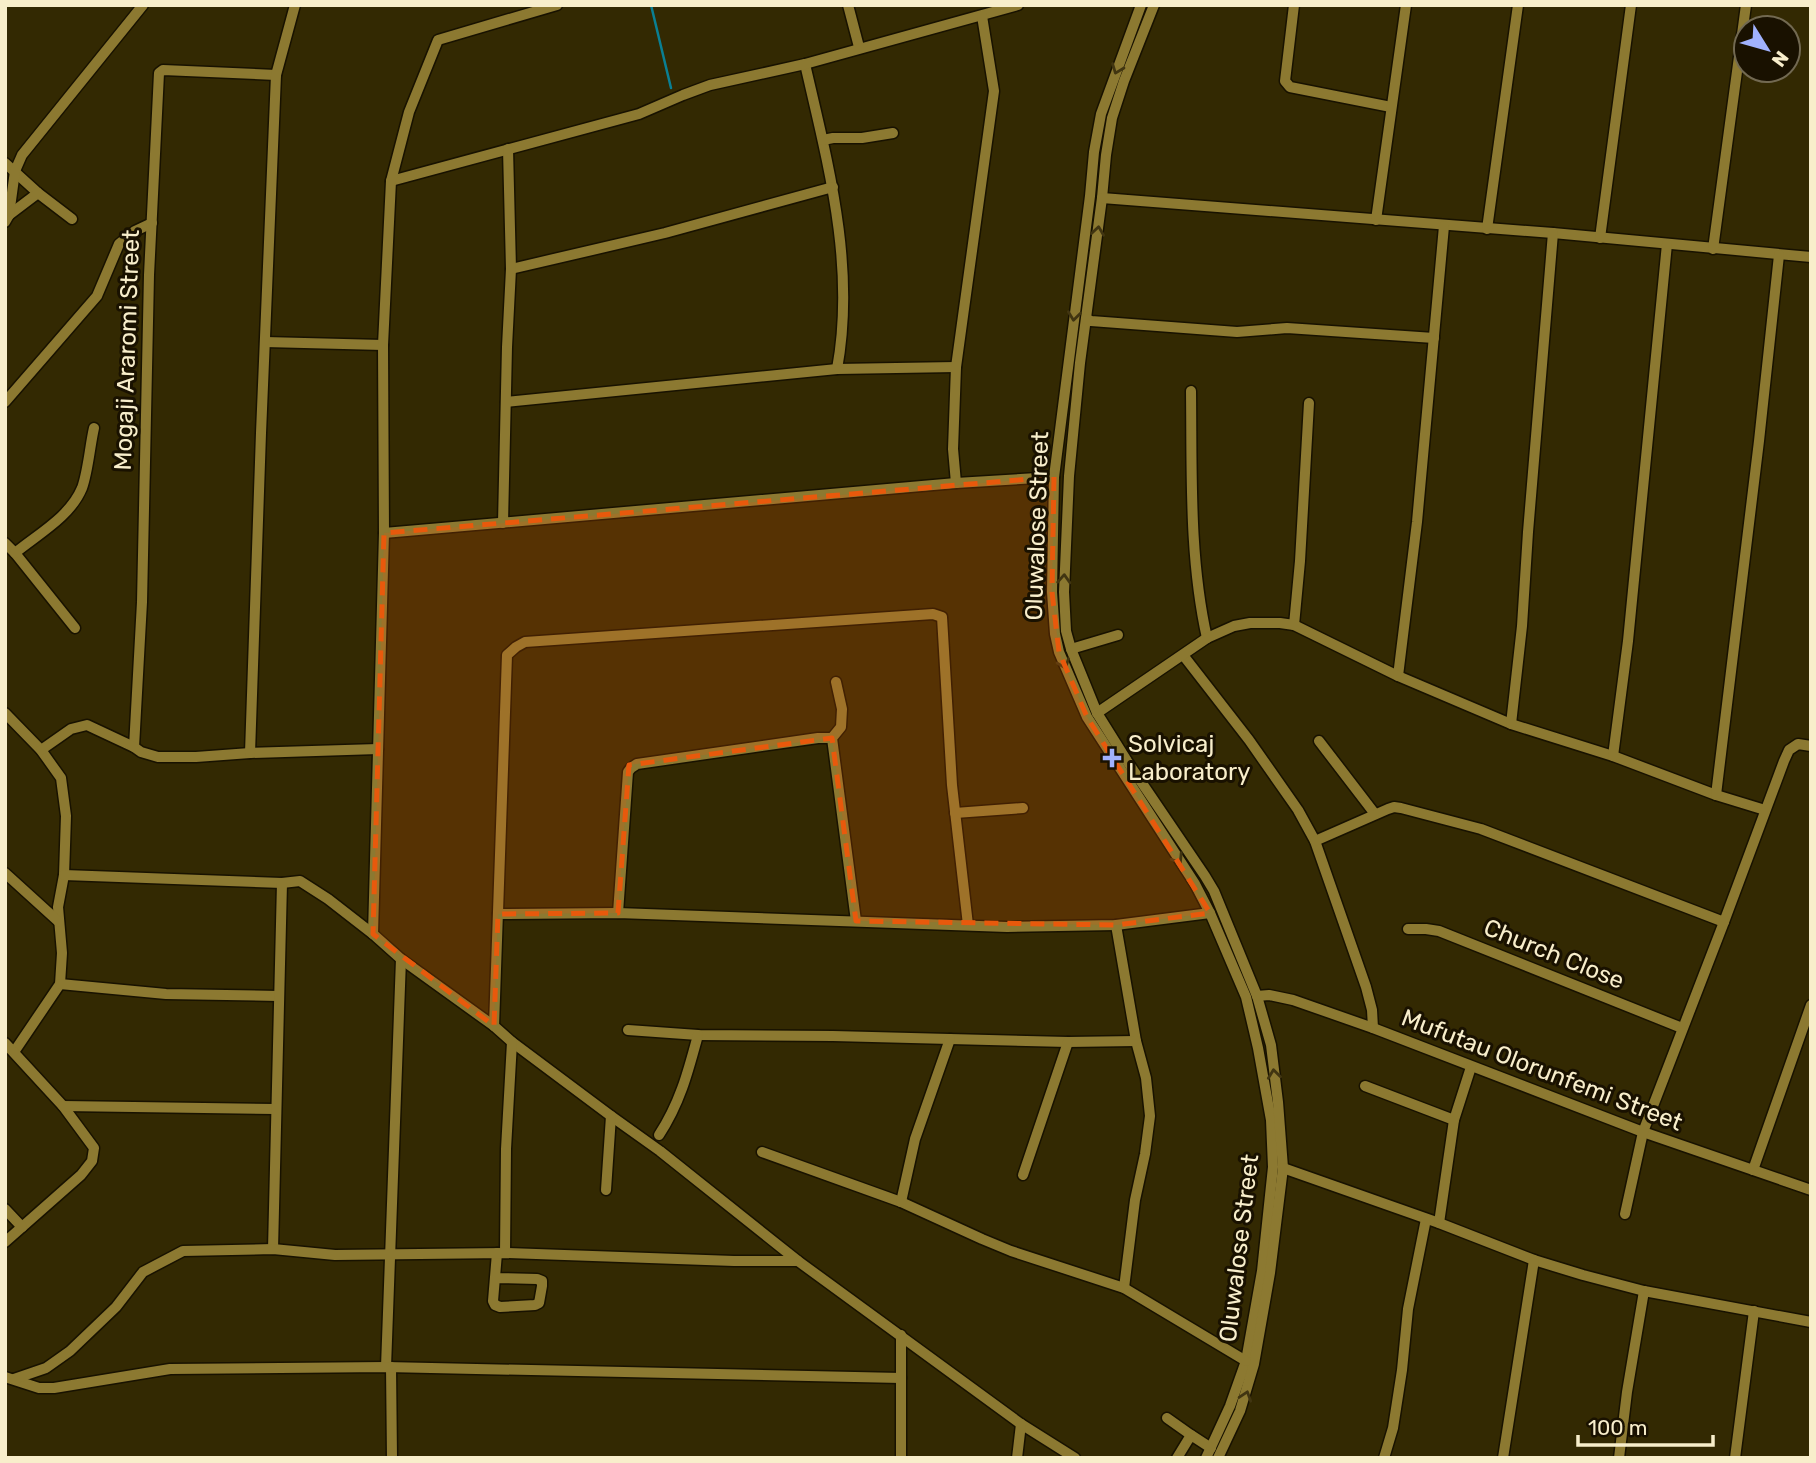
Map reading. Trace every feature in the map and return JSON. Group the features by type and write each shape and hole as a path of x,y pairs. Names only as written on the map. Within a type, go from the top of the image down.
{"street":[{"path":"7,218 15,171 22,155 143,5"},
{"path":"250,753 276,75 295,5"},
{"path":"514,18 516,5"},
{"path":"373,934 384,533 383,345 391,181 409,112 438,40 557,5"},
{"path":"848,5 859,47"},
{"path":"391,181 639,114 710,85 805,64 1018,5"},
{"name":"Oluwalose Street","path":"1142,5 1101,114 1094,152 1054,477 1052,592 1059,652 1087,717 1195,884 1246,998 1272,1120 1273,1167 1262,1271 1246,1361 1208,1453"},
{"name":"Oluwalose Street","path":"1154,5 1112,118 1106,155 1069,489 1064,592 1066,631 1097,713 1205,876 1224,913 1257,996 1271,1045 1283,1168 1270,1273 1254,1364 1240,1411 1218,1458"},
{"path":"1294,5 1285,81 1290,87 1391,107"},
{"path":"1376,220 1406,5"},
{"path":"1487,229 1518,5"},
{"path":"1600,237 1631,5"},
{"path":"1713,249 1746,5"},
{"path":"956,483 953,449 956,367 993,90 982,16"},
{"path":"805,64 833,187 842,266 844,309 837,369"},
{"name":"Mogaji Araromi Street","path":"134,747 142,602 146,356 159,73 163,69 276,75"},
{"path":"823,141 893,133"},
{"path":"503,523 511,269 508,149"},
{"path":"5,163 37,193 72,219"},
{"path":"511,269 665,233 833,187"},
{"path":"7,218 37,193"},
{"path":"1102,198 1553,233 1811,257"},
{"path":"5,402 97,296 119,244 135,231 152,223"},
{"path":"1398,676 1417,522 1444,226"},
{"path":"1511,724 1522,626 1553,233"},
{"path":"1613,757 1628,641 1667,244"},
{"path":"1716,795 1758,455 1779,256"},
{"path":"1079,284 1090,285"},
{"path":"1086,319 1237,332 1287,328 1434,338"},
{"path":"265,342 383,345"},
{"path":"506,402 837,369 956,367"},
{"path":"1191,391 1194,543 1207,638"},
{"path":"1294,625 1309,403"},
{"path":"15,553 64,514 75,501 82,486 94,428"},
{"path":"384,533 956,483 1054,477"},
{"path":"5,543 75,628"},
{"path":"494,1026 507,655 525,642 938,614 942,617 952,785 968,925"},
{"path":"1097,713 1207,638 1234,626 1280,623 1294,625 1398,676 1511,724 1765,810"},
{"path":"1071,649 1118,635"},
{"path":"1182,655 1249,740 1298,810 1315,841 1366,987 1373,1028"},
{"path":"836,682 842,709 841,727 832,738 856,921"},
{"path":"5,713 41,750 61,778 66,816 64,875 58,907 62,953 60,984 14,1052"},
{"path":"41,750 71,729 87,725 141,752 158,757 378,749"},
{"path":"618,913 628,772 631,768 638,764 832,738"},
{"path":"1320,741 1375,814"},
{"path":"1625,1214 1643,1132 1765,810 1789,750 1798,744 1811,746"},
{"path":"1315,841 1375,814 1401,807 1480,829 1724,922"},
{"path":"955,813 1023,808"},
{"path":"5,873 59,922"},
{"path":"64,875 282,883 300,881 328,899 401,959 660,1151 798,1261 1021,1424 1075,1458"},
{"path":"273,1249 282,883"},
{"path":"498,914 618,913 1007,927 1116,925 1210,913"},
{"path":"1116,925 1136,1041 1146,1078 1150,1116 1135,1200 1124,1288"},
{"name":"Church Close","path":"1408,929 1438,931 1682,1028"},
{"path":"393,1458 388,1367 389,1255 401,959"},
{"path":"60,984 166,994 278,996"},
{"name":"Mufutau Olorunfemi Street","path":"1257,996 1269,995 1293,1000 1373,1028 1643,1132 1811,1190"},
{"path":"1753,1170 1811,1005"},
{"path":"628,1030 698,1035 1136,1041"},
{"path":"659,1135 679,1097 698,1035"},
{"path":"901,1202 915,1139 950,1039"},
{"path":"495,1278 542,1281 539,1303 500,1307 493,1301 495,1278 501,1253 512,1042"},
{"path":"1023,1175 1068,1042"},
{"path":"5,1043 64,1106 94,1148 92,1161 81,1175 5,1242"},
{"path":"1439,1223 1454,1120 1471,1067"},
{"path":"1366,1086 1454,1120"},
{"path":"64,1106 275,1109"},
{"path":"606,1189 611,1116"},
{"path":"762,1152 901,1202 1001,1247 1124,1288 1246,1361"},
{"path":"1283,1168 1534,1260 1644,1291 1811,1322"},
{"path":"5,1209 22,1227"},
{"path":"1384,1458 1393,1428 1408,1309 1426,1219"},
{"path":"10,1378 46,1368 70,1351 116,1307 144,1272 183,1251 273,1249 335,1255 501,1253 798,1261"},
{"path":"1503,1458 1534,1260"},
{"path":"1619,1458 1625,1401 1644,1291"},
{"path":"1735,1458 1755,1311"},
{"path":"901,1335 901,1458"},
{"path":"10,1378 39,1388 54,1388 170,1369 388,1367 901,1378"},
{"path":"1167,1418 1191,1435 1208,1453"},
{"path":"1017,1458 1021,1424"},
{"path":"1177,1458 1191,1435"}],"highlighted area":[{"path":"1054,477 1052,592 1059,652 1087,717 1210,913 1116,925 856,921 832,738 629,765 618,913 498,914 494,1026 373,934 384,533"}],"waterway":[{"path":"651,5 671,88"}],"place":[{"name":"Solvicaj Laboratory","path":"1112,758"}]}
